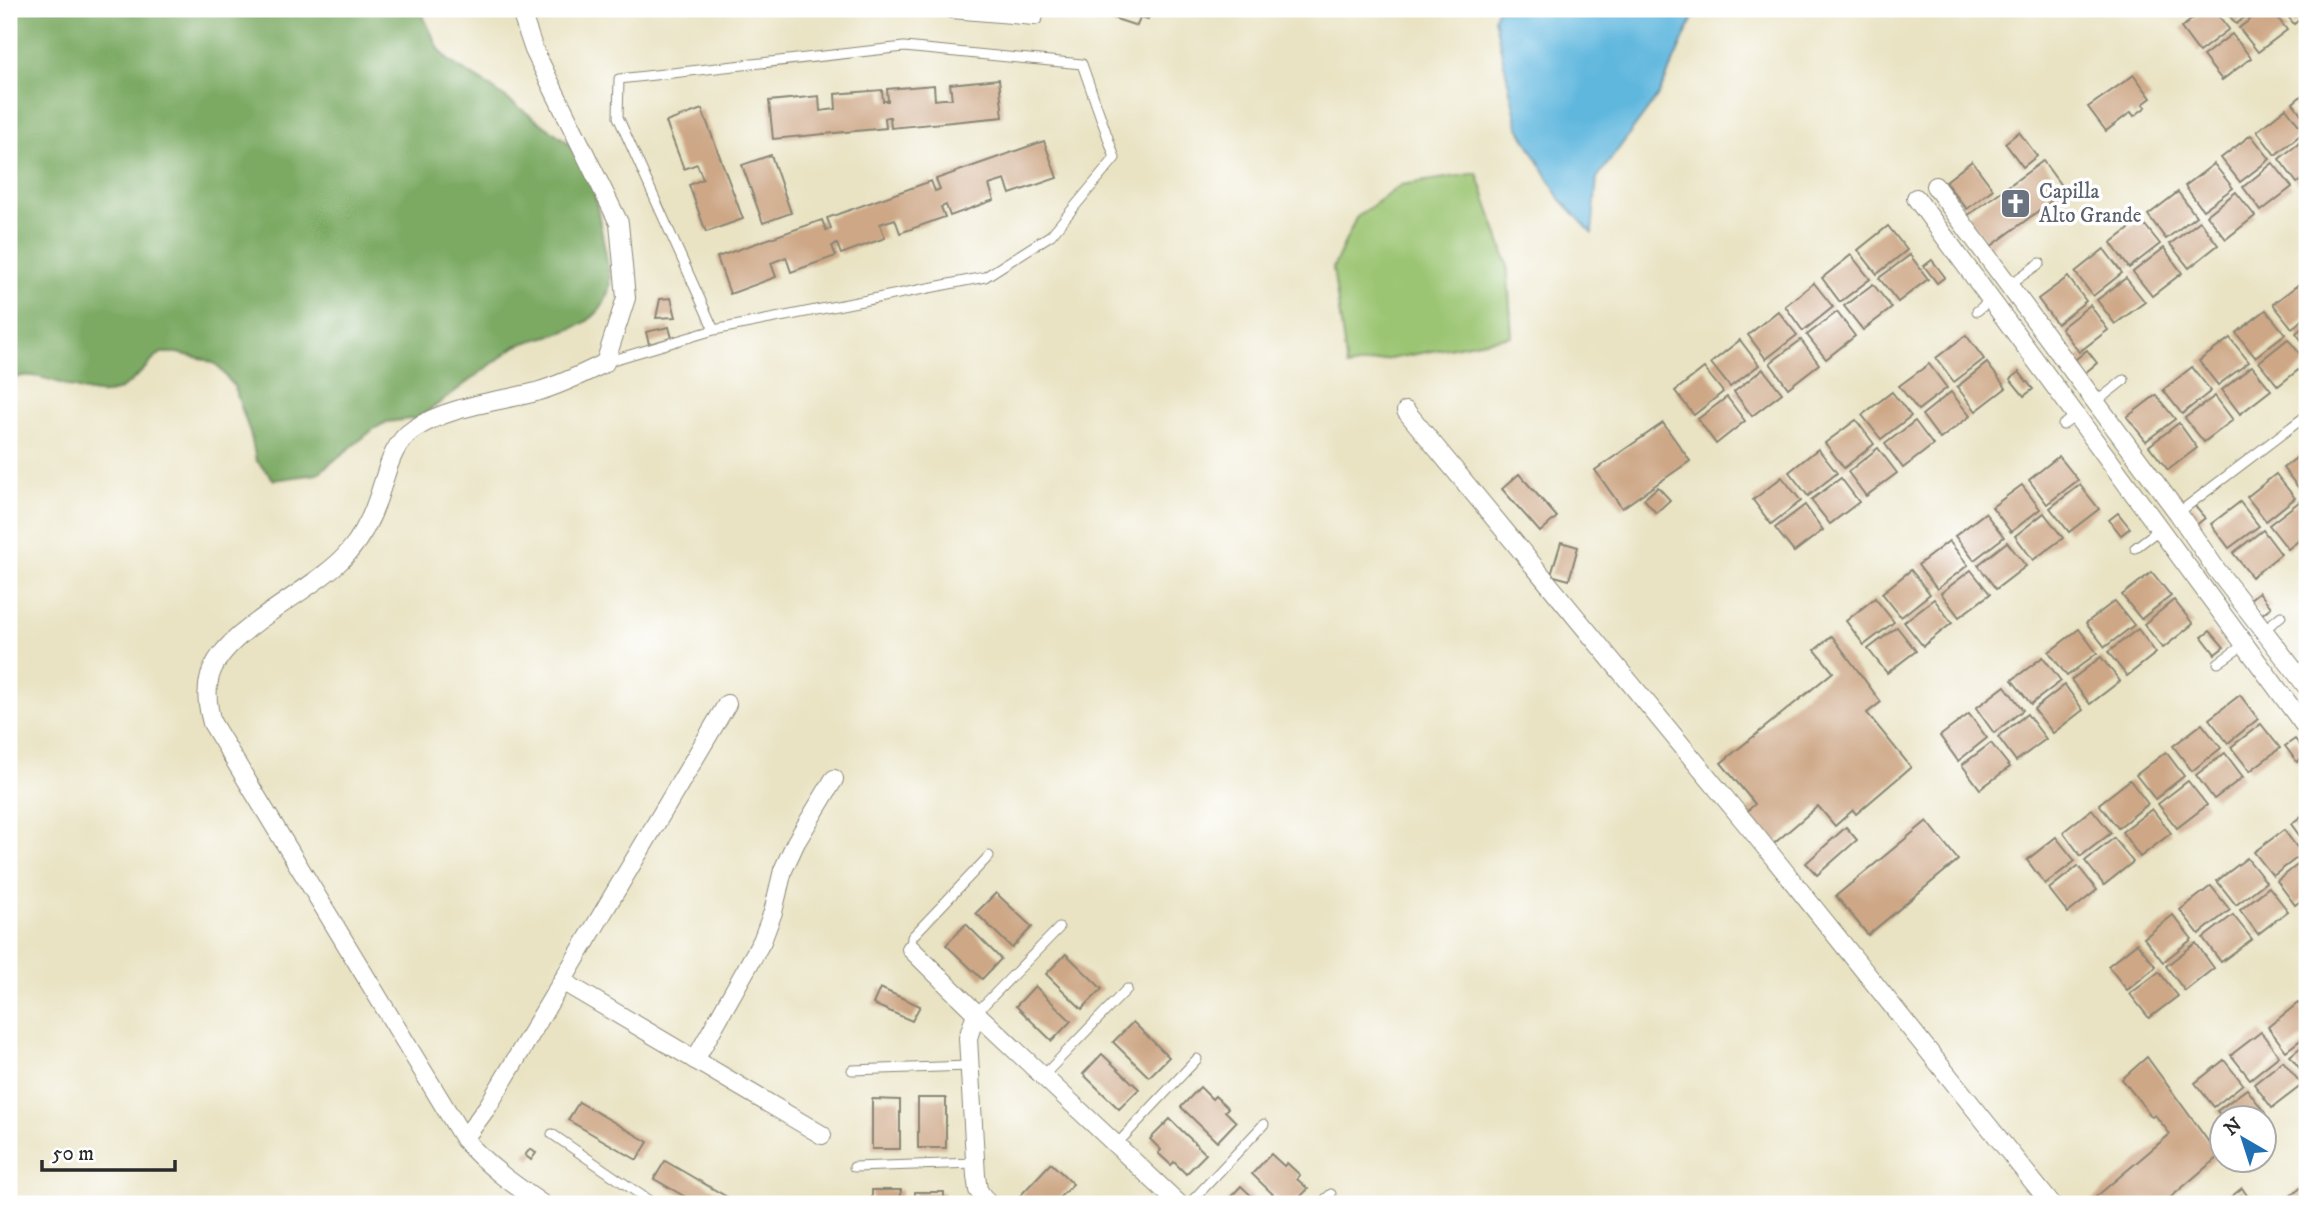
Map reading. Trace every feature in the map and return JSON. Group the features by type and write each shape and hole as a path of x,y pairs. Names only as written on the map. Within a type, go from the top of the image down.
{"street":[{"path":"520,9 534,50 619,223 626,298 605,363 540,391 445,414 413,429 398,445 386,469 370,518 347,554 320,578 243,634 217,661 210,673 207,689 212,723 464,1139 479,1157 500,1175 542,1204"},
{"path":"952,9 1034,16"},
{"path":"1935,186 2178,513 2216,569 2265,629 2307,687"},
{"path":"1916,198 1984,305 2070,421 2160,529 2307,729"},
{"path":"1984,305 2009,285"},
{"path":"2070,421 2096,402"},
{"path":"1406,411 1761,843 2050,1204"},
{"path":"2160,529 2178,513"},
{"path":"2245,644 2265,629"},
{"path":"464,1139 488,1106 727,704"},
{"path":"695,1060 762,941 773,912 783,870 796,842 834,779"},
{"path":"911,949 1179,1204"},
{"path":"562,981 822,1135"},
{"path":"976,1013 968,1038 975,1163 978,1190 988,1204"}],"lane":[{"path":"605,363 714,330 985,277 1051,234 1115,158 1082,64 904,47 619,79 618,117 714,330"},
{"path":"2009,285 2040,263"},
{"path":"2096,402 2124,380"},
{"path":"2178,513 2307,415"},
{"path":"2135,548 2160,529"},
{"path":"2265,629 2281,616"},
{"path":"2218,663 2245,644"},
{"path":"911,949 912,936 989,856"},
{"path":"976,1013 1059,928"},
{"path":"1043,1076 1127,989"},
{"path":"1116,1145 1197,1059"},
{"path":"852,1070 969,1066"},
{"path":"1189,1204 1264,1124"},
{"path":"552,1134 654,1204"},
{"path":"853,1167 975,1163"},
{"path":"1320,1204 1331,1194"}],"green space":[{"path":"9,9 423,9 424,18 439,49 449,61 566,141 590,168 610,278 607,296 590,319 563,332 516,346 419,418 387,422 375,428 317,474 274,480 256,460 234,386 217,365 204,359 177,353 161,353 126,386 107,393 93,393 35,376 22,376 9,381"},
{"path":"1477,173 1507,263 1512,336 1347,367 1333,268 1356,218 1401,185"}],"water":[{"path":"1497,9 1697,9 1659,94 1597,178 1592,233 1561,200 1518,126 1494,18"}],"building":[{"path":"1099,9 1151,9 1148,19 1140,17 1137,26 1098,13"},
{"path":"2205,9 2213,9 2229,29 2199,52 2181,28"},
{"path":"2224,9 2255,9 2236,24"},
{"path":"2264,9 2271,9 2287,30 2258,52 2239,28"},
{"path":"2282,9 2307,9 2307,14 2294,24"},
{"path":"2232,34 2251,58 2222,80 2203,56"},
{"path":"2134,75 2151,98 2143,104 2146,107 2134,116 2131,112 2106,131 2088,107"},
{"path":"999,79 1003,117 891,128 890,117 887,117 886,128 773,139 769,101 819,96 820,111 836,109 835,94 882,90 883,101 888,101 887,89 934,85 935,100 952,99 950,84"},
{"path":"2307,91 2307,122 2293,103"},
{"path":"2286,108 2304,132 2275,155 2257,131"},
{"path":"702,109 743,219 706,232 689,185 703,179 697,164 684,169 666,122"},
{"path":"2019,132 2037,156 2023,167 2005,143"},
{"path":"2251,135 2270,159 2240,182 2221,158"},
{"path":"2307,137 2307,176 2297,183 2279,159"},
{"path":"1044,141 1057,178 1010,194 1005,180 989,185 994,200 950,216 946,205 941,207 945,217 900,233 895,219 880,224 885,238 841,254 837,244 832,246 836,256 791,272 786,257 771,263 776,277 730,294 717,257 822,220 826,230 829,229 831,228 827,218 931,181 935,191 938,190 940,189 936,179"},
{"path":"771,155 791,213 763,223 742,165"},
{"path":"1972,161 1993,189 1967,209 1945,182"},
{"name":"Capilla Alto Grande","path":"2043,161 2065,191 1990,247 1967,216"},
{"path":"2273,163 2292,187 2261,211 2243,187"},
{"path":"2214,164 2233,188 2203,210 2185,186"},
{"path":"2178,192 2196,216 2166,239 2148,215"},
{"path":"2236,192 2255,216 2226,239 2207,215"},
{"path":"2141,220 2160,244 2129,268 2111,243"},
{"path":"2200,221 2218,245 2189,268 2170,244"},
{"path":"1888,226 1907,250 1877,274 1858,250"},
{"path":"2164,248 2182,273 2152,296 2133,272"},
{"path":"2104,249 2122,273 2093,296 2075,272"},
{"path":"1851,255 1870,279 1840,302 1822,278"},
{"path":"1910,255 1928,279 1898,302 1879,278"},
{"path":"1932,260 1945,277 1937,283 1924,266"},
{"path":"2068,277 2086,301 2057,324 2038,299"},
{"path":"2126,278 2145,302 2115,324 2097,300"},
{"path":"2303,281 2307,287 2307,316 2292,328 2273,304"},
{"path":"1814,283 1833,307 1803,331 1785,306"},
{"path":"1873,284 1892,308 1863,330 1844,306"},
{"path":"671,298 676,317 656,318 660,299"},
{"path":"2090,305 2108,330 2079,352 2061,328"},
{"path":"2266,310 2285,334 2255,357 2236,333"},
{"path":"1778,311 1797,335 1766,359 1748,335"},
{"path":"1837,312 1855,336 1826,359 1807,335"},
{"path":"2307,324 2307,348 2296,333"},
{"path":"669,327 672,338 649,344 646,332"},
{"path":"1966,335 1984,359 1954,382 1936,358"},
{"path":"2230,338 2249,362 2218,385 2199,361"},
{"path":"2288,339 2307,363 2278,386 2259,362"},
{"path":"1740,340 1759,365 1730,387 1711,363"},
{"path":"1801,340 1819,364 1788,388 1770,363"},
{"path":"2087,350 2097,363 2080,377 2070,364"},
{"path":"1987,363 2006,388 1976,411 1957,387"},
{"path":"1929,364 1947,388 1918,410 1899,386"},
{"path":"2252,366 2271,390 2240,414 2222,390"},
{"path":"2192,367 2211,391 2182,414 2163,390"},
{"path":"1704,368 1723,392 1694,415 1675,391"},
{"path":"1763,369 1782,393 1752,416 1734,392"},
{"path":"2019,372 2033,389 2024,396 2010,379"},
{"path":"1892,392 1911,416 1881,439 1862,415"},
{"path":"1951,392 1970,416 1940,439 1922,415"},
{"path":"2156,395 2175,419 2146,441 2127,417"},
{"path":"2215,396 2233,420 2204,442 2185,418"},
{"path":"1727,397 1745,421 1716,444 1698,419"},
{"path":"1856,420 1874,444 1844,468 1825,443"},
{"path":"1915,421 1933,445 1903,468 1885,444"},
{"path":"1663,423 1690,461 1622,508 1595,470"},
{"path":"2179,423 2197,448 2168,470 2149,446"},
{"path":"1878,448 1897,473 1866,496 1848,472"},
{"path":"1818,449 1837,473 1808,496 1789,472"},
{"path":"2307,450 2307,488 2302,492 2283,468"},
{"path":"2059,456 2078,480 2047,504 2029,480"},
{"path":"1519,474 1557,517 1540,532 1502,489"},
{"path":"2276,474 2295,498 2266,521 2247,497"},
{"path":"1782,477 1801,501 1771,524 1753,500"},
{"path":"1841,478 1859,502 1830,524 1811,500"},
{"path":"2022,485 2040,509 2011,532 1992,507"},
{"path":"2080,485 2099,509 2069,532 2050,508"},
{"path":"1658,487 1670,500 1656,513 1644,499"},
{"path":"2240,502 2259,526 2229,548 2211,524"},
{"path":"2299,502 2307,514 2307,534 2288,549 2269,525"},
{"path":"2193,504 2205,518 2195,526 2184,512"},
{"path":"1805,505 1823,530 1794,552 1775,528"},
{"path":"1985,513 2004,537 1974,560 1955,536"},
{"path":"2044,513 2063,538 2033,560 2015,536"},
{"path":"2118,513 2130,528 2121,535 2109,520"},
{"path":"2263,530 2281,554 2252,577 2233,553"},
{"path":"1949,541 1968,565 1937,589 1918,565"},
{"path":"1561,542 1578,547 1569,580 1551,575"},
{"path":"2007,542 2026,566 1996,589 1978,565"},
{"path":"1911,570 1930,594 1901,617 1882,593"},
{"path":"1971,570 1990,594 1959,617 1941,593"},
{"path":"2152,572 2171,596 2141,619 2122,595"},
{"path":"2259,592 2271,607 2261,615 2249,600"},
{"path":"1875,598 1894,622 1864,645 1846,621"},
{"path":"1934,599 1952,623 1923,646 1904,622"},
{"path":"2174,600 2193,624 2163,648 2144,624"},
{"path":"2115,601 2134,625 2105,647 2086,623"},
{"path":"1897,627 1916,651 1887,673 1868,649"},
{"path":"2079,629 2097,653 2067,676 2049,652"},
{"path":"2138,629 2156,653 2127,676 2108,652"},
{"path":"2210,631 2224,647 2215,654 2202,637"},
{"path":"1832,636 1881,702 1867,713 1911,767 1856,814 1853,810 1835,826 1818,806 1770,847 1743,815 1755,804 1721,763 1833,672 1815,650"},
{"path":"2043,657 2061,681 2031,704 2012,680"},
{"path":"2101,657 2120,681 2090,704 2071,680"},
{"path":"2065,685 2083,710 2053,733 2034,709"},
{"path":"2005,686 2023,710 1994,733 1976,708"},
{"path":"2240,695 2258,719 2228,743 2209,719"},
{"path":"1969,714 1987,738 1958,761 1940,736"},
{"path":"2027,714 2046,739 2016,761 1998,737"},
{"path":"2202,724 2221,748 2192,771 2173,746"},
{"path":"2261,724 2280,748 2250,771 2231,747"},
{"path":"2295,739 2307,754 2297,762 2285,746"},
{"path":"1991,743 2010,767 1980,789 1962,765"},
{"path":"2166,752 2184,776 2155,799 2136,775"},
{"path":"2225,753 2243,777 2214,799 2196,775"},
{"path":"2130,780 2148,804 2118,828 2099,804"},
{"path":"2188,781 2207,805 2177,828 2158,804"},
{"path":"2092,809 2111,833 2081,856 2063,832"},
{"path":"2152,809 2171,833 2140,857 2122,832"},
{"path":"2307,812 2307,846 2291,824"},
{"path":"1927,821 1958,860 1868,935 1836,896"},
{"path":"1846,827 1857,840 1817,875 1806,863"},
{"path":"2284,830 2302,854 2273,876 2254,852"},
{"path":"2056,837 2075,861 2045,884 2027,860"},
{"path":"2114,838 2133,862 2104,885 2085,861"},
{"path":"2247,858 2266,882 2236,905 2217,881"},
{"path":"2306,858 2307,896 2295,905 2277,881"},
{"path":"2078,866 2097,890 2068,913 2049,889"},
{"path":"2211,886 2230,910 2199,934 2180,910"},
{"path":"2269,887 2288,911 2258,934 2240,910"},
{"path":"996,893 1032,927 1012,948 976,913"},
{"path":"2173,915 2192,939 2163,962 2144,938"},
{"path":"2233,915 2252,939 2221,962 2203,938"},
{"path":"966,924 1001,959 982,979 946,945"},
{"path":"2137,943 2156,967 2127,990 2108,966"},
{"path":"2196,943 2214,968 2185,991 2166,966"},
{"path":"1066,954 1102,989 1082,1009 1046,974"},
{"path":"2159,972 2178,996 2149,1018 2130,994"},
{"path":"1035,986 1071,1021 1052,1041 1016,1006"},
{"path":"880,988 920,1006 912,1021 873,1004"},
{"path":"2298,1003 2307,1015 2307,1035 2286,1051 2268,1027"},
{"path":"1133,1022 1169,1057 1149,1077 1113,1042"},
{"path":"2261,1032 2279,1056 2250,1079 2231,1055"},
{"path":"2307,1042 2307,1078 2290,1056"},
{"path":"1102,1054 1139,1089 1119,1109 1083,1074"},
{"path":"2147,1057 2208,1141 2208,1165 2163,1204 2094,1204 2091,1201 2170,1134 2155,1115 2152,1117 2122,1079"},
{"path":"2224,1060 2243,1084 2218,1104 2212,1104 2195,1083"},
{"path":"2283,1061 2302,1085 2277,1104 2269,1104 2254,1084"},
{"path":"1200,1087 1212,1099 1215,1096 1228,1108 1225,1111 1236,1122 1217,1142 1181,1107"},
{"path":"2247,1089 2258,1104 2227,1104"},
{"path":"918,1098 946,1098 946,1148 918,1148"},
{"path":"872,1099 900,1100 900,1149 872,1149"},
{"path":"579,1102 648,1142 637,1160 568,1120"},
{"path":"1170,1119 1206,1154 1186,1174 1174,1162 1171,1165 1158,1153 1161,1150 1150,1139"},
{"path":"530,1149 536,1153 531,1160 525,1155"},
{"path":"1271,1154 1300,1175 1297,1179 1308,1189 1293,1204 1283,1204 1252,1174"},
{"path":"665,1161 734,1201 732,1204 698,1204 654,1179"},
{"path":"1051,1163 1073,1184 1053,1204 1027,1204 1019,1197"},
{"path":"2307,1183 2307,1204 2280,1204"},
{"path":"1241,1186 1260,1204 1224,1204"},
{"path":"2242,1188 2253,1204 2236,1204 2231,1197"},
{"path":"872,1190 901,1190 901,1204 872,1204"},
{"path":"915,1192 944,1192 944,1204 915,1204"}],"place":[{"name":"Capilla Alto Grande","path":"2016,204"}]}
